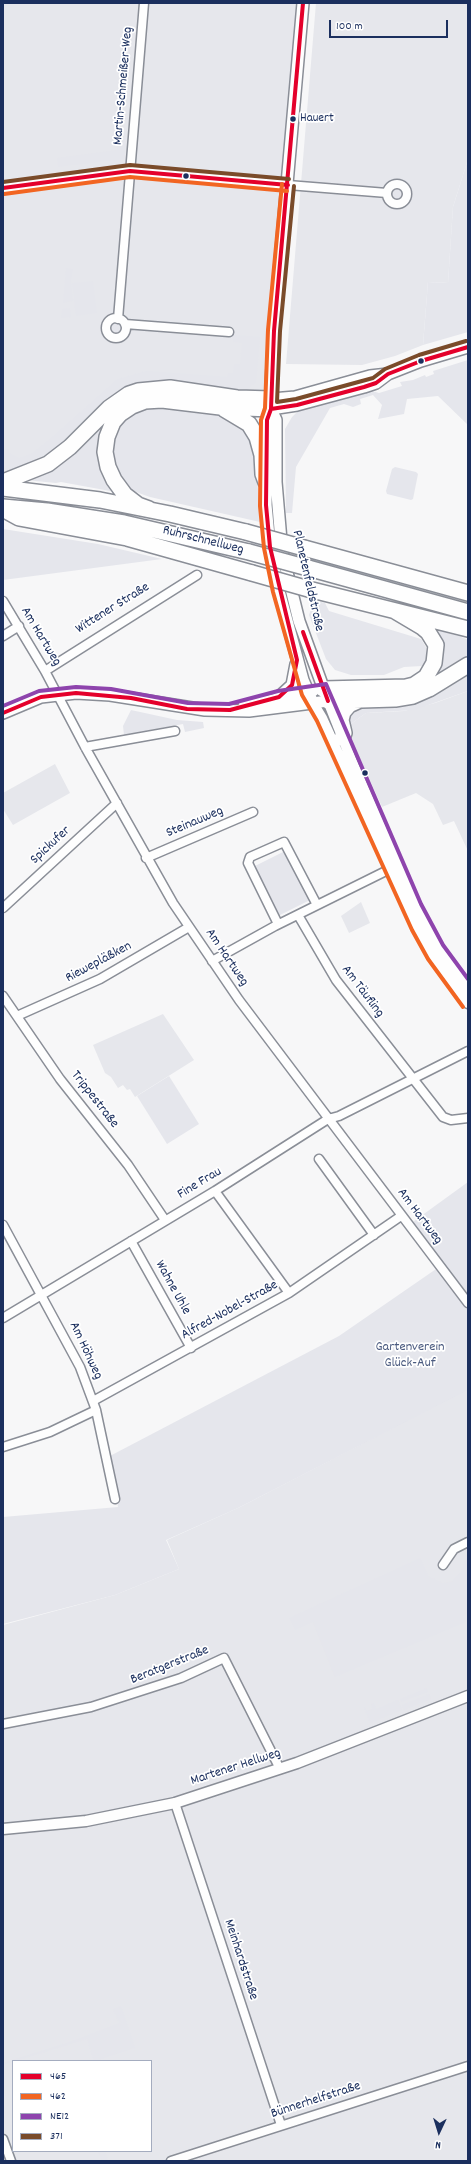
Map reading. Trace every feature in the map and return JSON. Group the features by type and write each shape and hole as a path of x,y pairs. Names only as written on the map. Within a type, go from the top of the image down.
{"highway":[{"path":"3,482 48,464 70,447 109,408 120,399 138,390 170,388 272,404"},
{"path":"149,509 138,505 125,495 114,480 108,467 106,444 113,422 120,414 132,406 145,401 162,400 220,407 272,404"},
{"path":"220,407 243,419 253,430 260,444 263,474 266,482"},
{"name":"Ruhrschnellweg","path":"3,488 100,500 149,509 246,532 468,593"},
{"path":"3,508 19,518 127,538 312,590 468,629"},
{"name":"Ruhrschnellweg","path":"3,508 47,511 124,523 249,552 468,612"},
{"path":"321,698 406,687 414,685 426,677 434,663 436,645 428,632 422,627 395,611"},
{"path":"321,698 395,699 413,696 429,689 468,665"},
{"path":"342,738 344,733 341,720 344,712 349,705 366,699"}],"main road":[{"path":"303,3 274,332 271,387 272,404 297,405 364,387 376,383 388,374 428,358 468,347"},
{"name":"Planetenfeldstraße","path":"272,404 267,420 266,482 270,547 297,660 307,692 321,698"},
{"name":"Planetenfeldstraße","path":"272,404 276,420 277,488 282,552 299,621 321,698"},
{"path":"279,697 292,685 297,660"},
{"path":"230,710 279,697 307,692 321,698"},
{"path":"3,713 40,697 76,693 110,695 187,709 249,711 321,698"}],"street":[{"name":"Martin-Schmeißer-Weg","path":"118,319 144,3"},
{"path":"3,188 130,171 387,193"},
{"path":"125,324 126,331 122,336 111,337 107,332 107,326 111,320 118,319 125,324 229,332"},
{"name":"Wittener Straße","path":"45,670 197,574"},
{"name":"Am Hartweg","path":"3,601 45,670 85,747 146,858 189,927 239,1000 328,1120 468,1303"},
{"path":"3,636 19,626"},
{"name":"Planetenfeldstraße","path":"321,698 342,738 425,924 438,948 468,989"},
{"name":"Planetenfeldstraße","path":"321,698 322,718 424,942 448,978 468,1003"},
{"path":"85,747 175,731"},
{"name":"Spickufer","path":"3,908 117,803"},
{"name":"Steinauweg","path":"146,858 254,812"},
{"path":"278,924 248,863 250,856 284,842 316,905"},
{"path":"212,961 278,924 390,869"},
{"name":"Am Täufling","path":"298,915 321,957 336,980 414,1078"},
{"name":"Riewepläßken","path":"17,1016 100,979 189,927"},
{"name":"Trippestraße","path":"3,996 60,1079 128,1165 165,1220"},
{"name":"Fine Frau","path":"3,1318 215,1191 328,1120 468,1051"},
{"path":"414,1078 443,1117 451,1120 468,1118"},
{"path":"319,1159 374,1235"},
{"path":"215,1191 289,1293"},
{"name":"Alfred-Nobel-Straße","path":"93,1401 289,1293 401,1216"},
{"name":"Am Höhweg","path":"3,1225 80,1367 96,1410 115,1499"},
{"name":"Wahne Uhle","path":"131,1242 191,1348"},
{"path":"3,1448 50,1432 96,1410"},
{"path":"442,1565 454,1549 468,1542"},
{"name":"Beratgerstraße","path":"3,1724 91,1707 181,1678 224,1658 280,1769"},
{"name":"Martener Hellweg","path":"3,1829 86,1821 175,1803 280,1769 468,1696"},
{"name":"Meinhardstraße","path":"175,1803 281,2125"},
{"name":"Bünnerhelfstraße","path":"171,2161 468,2066"},
{"path":"3,2140 11,2161"}],"shaded area":[{"path":"3,3 300,3 285,182 132,168 3,185"},
{"path":"316,3 468,3 468,159 453,207 448,283 428,282 423,345 395,356 362,365 286,364"},
{"path":"130,174 285,187 268,395 254,396 3,475 3,190"},
{"path":"468,691 468,851 454,821 443,825 433,804 416,793 382,807 351,739 348,726 366,713 404,711 435,703"},
{"path":"55,764 70,793 13,825 3,809 3,793"},
{"path":"361,902 370,923 349,933 341,916"},
{"path":"163,1014 194,1060 135,1097 130,1089 127,1090 123,1085 118,1088 111,1077 105,1073 93,1045"},
{"path":"468,1389 468,2161 3,2161 3,1625 115,1595 179,1569 167,1540 240,1507"}],"green space":[{"path":"118,133 126,134 124,159 58,167 57,158 117,150"},
{"path":"468,159 468,332 423,345 428,282 448,283 453,207"},
{"path":"397,189 402,194 397,199 392,194"},
{"path":"66,268 73,269 71,281 73,301 63,303"},
{"path":"93,281 97,313 76,316 72,283"},
{"path":"70,308 71,317 61,318 62,309"},
{"path":"114,323 118,323 122,329 118,335 114,335 110,331 110,327"},
{"path":"233,335 260,337 256,382 247,389 248,393 148,385 58,452 22,470 3,473 3,449 9,449 9,453 19,458 33,453 118,379 146,371 227,377 228,373 233,373 234,364 240,364 242,343 233,342"},
{"path":"468,360 468,425 438,396 407,399 404,414 378,419 382,405 373,395 360,399 361,404 353,407 344,404 330,408 296,467 292,513 286,513 285,429 292,417 298,411 372,391 379,393 402,386 400,382 413,380 425,375 426,377 434,374 433,371"},
{"path":"120,403 103,435 121,493 61,482 56,483 15,479"},
{"path":"161,407 229,417 247,434 252,443 256,459 260,522 150,497 133,491 122,483 114,472 109,445 124,417 144,409"},
{"path":"395,467 416,472 418,474 413,499 411,500 387,494 386,491 392,469"},
{"path":"3,529 98,544 162,559 3,580"},
{"path":"314,600 325,603 329,611 421,639 426,647 426,661 422,666 404,667 384,675 351,675 335,670 326,659 309,615"},
{"path":"429,628 468,640 468,660 430,679"},
{"path":"468,670 468,691 414,710 366,713 348,726 349,710"},
{"path":"131,710 177,720 203,722 204,728 185,732 183,724 124,735 123,726"},
{"path":"285,851 310,900 278,916 253,867"},
{"path":"169,1076 199,1124 167,1144 137,1096"},
{"name":"Gartenverein Glück-Auf","path":"468,1182 468,1390 238,1508 166,1540 179,1569 115,1595 3,1624 3,1517 118,1507 108,1457 339,1336 439,1267 410,1224"},
{"path":"468,1554 468,1613 463,1616 466,1622 335,1677 313,1622 295,1630 289,1618 420,1558 428,1576 443,1583 453,1581 461,1572"},
{"path":"427,1688 428,1692 401,1702 400,1699"},
{"path":"429,1694 431,1699 404,1710 402,1705"},
{"path":"398,1700 402,1710 370,1723 364,1707 367,1711 372,1709 371,1704 374,1703 376,1709"},
{"path":"121,2006 135,2048 101,2060 94,2060 87,2039 19,2060 12,2060 75,2040 119,2023 113,2009"},
{"path":"12,2060 12,2062 3,2065 3,2063"},
{"path":"98,2152 105,2152 108,2161 102,2161"}],"transit line":[{"name":"465","path":"3,713 41,697 76,693 131,698 187,709 230,710 279,697 292,685 297,660 270,547 266,505 267,420 271,409 274,331 303,3"},
{"name":"371","path":"3,182 130,165 289,179"},
{"name":"465","path":"3,188 130,171 288,185"},
{"name":"462","path":"4,194 130,177 287,191"},
{"name":"462","path":"282,184 268,330 265,408 261,420 260,506 264,548 273,592 302,695 317,721 412,930 428,959 463,1007"},
{"name":"371","path":"294,186 280,331 277,402 296,399 373,378 385,369 419,355 466,341"},
{"name":"465","path":"271,409 297,405 364,387 376,383 388,374 421,361 468,347"},
{"name":"465","path":"303,632 328,701"},
{"name":"NE12","path":"3,706 39,691 76,687 111,689 188,703 229,704 278,691 326,684 421,904 443,945 468,979"}],"place":[{"name":"Hauert","path":"293,119"}]}
